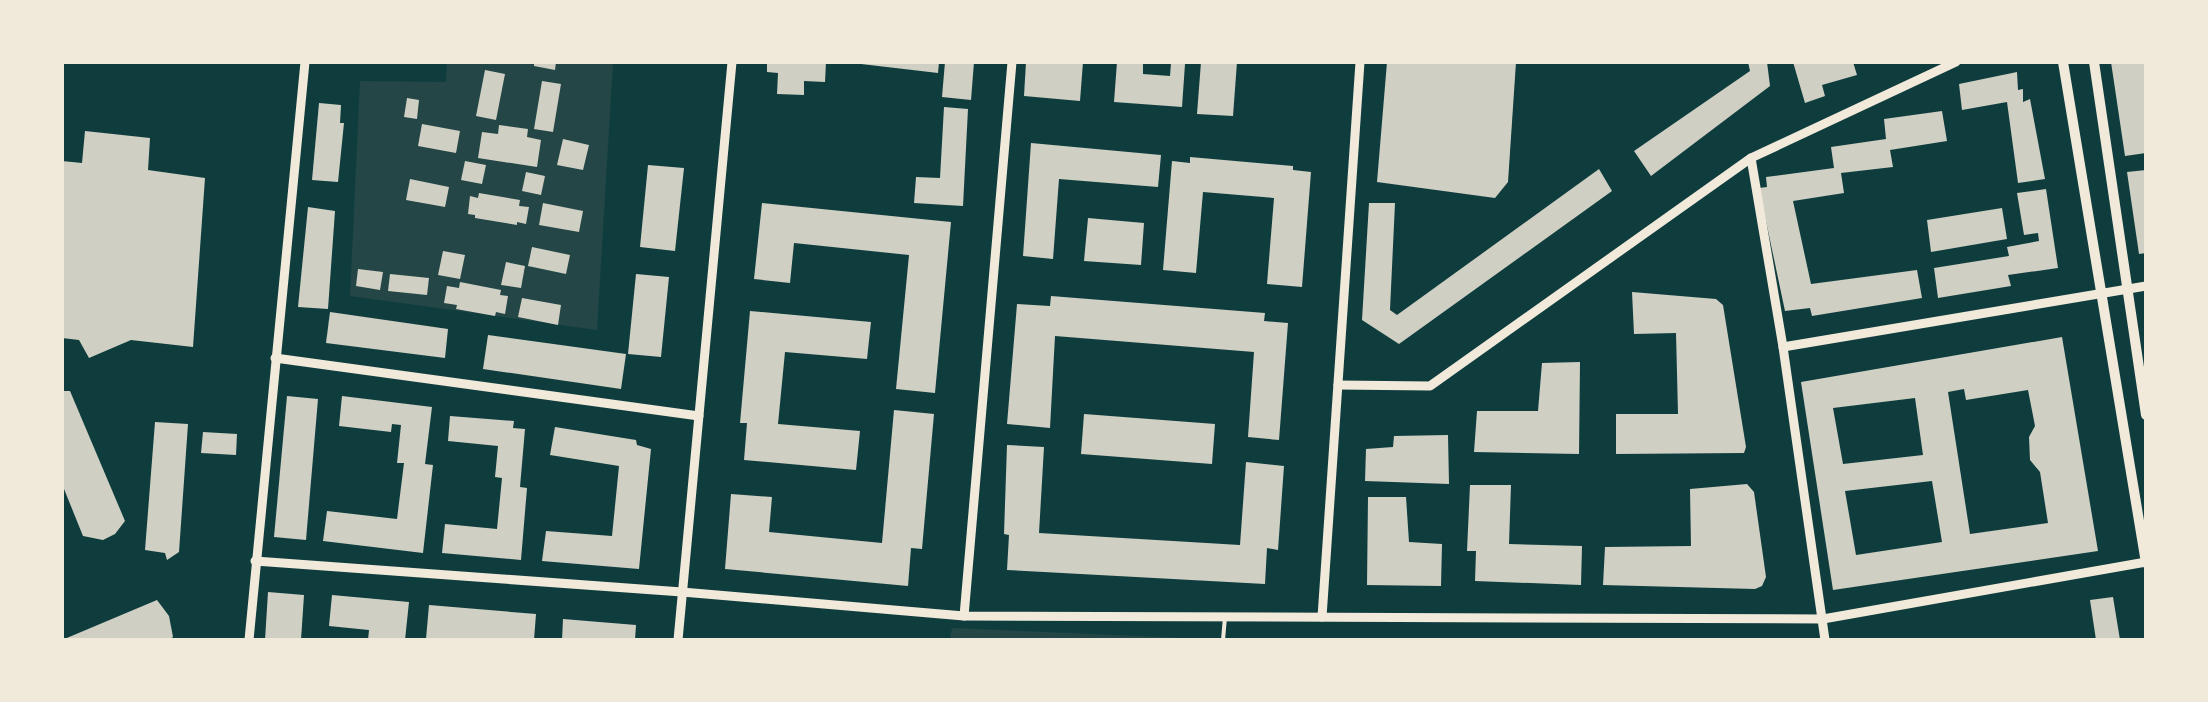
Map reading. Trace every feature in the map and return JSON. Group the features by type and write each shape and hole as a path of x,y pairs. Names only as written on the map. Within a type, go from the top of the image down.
{"main road":[{"path":"2063,62 2145,562"},
{"path":"2094,62 2146,415"}],"street":[{"path":"249,640 255,561 305,62"},
{"path":"678,640 732,62"},
{"path":"964,616 1012,62"},
{"path":"1322,617 1360,62"},
{"path":"1338,385 1430,386 1751,158 1956,62"},
{"path":"1751,158 1783,347 1825,640"},
{"path":"1783,347 2146,286"},
{"path":"275,358 699,416"},
{"path":"255,561 682,592 964,616 1822,619 2145,562"}],"lane":[{"path":"1223,640 1225,617"}],"shaded area":[{"path":"447,63 613,63 597,330 350,296 360,81 446,82"},
{"path":"952,628 1209,639 950,639"}],"building":[{"path":"534,62 556,62 555,70 534,66"},
{"path":"767,62 826,62 825,82 804,81 804,95 777,94 778,73 767,72"},
{"path":"844,62 939,62 938,73"},
{"path":"945,62 974,62 971,100 942,97"},
{"path":"1026,62 1083,62 1080,101 1024,96"},
{"path":"1117,62 1143,62 1143,74 1170,76 1171,63 1185,64 1182,107 1114,102"},
{"path":"1201,62 1237,62 1233,116 1197,114"},
{"path":"1387,62 1516,62 1508,182 1495,198 1377,182"},
{"path":"1748,62 1767,62 1770,86 1651,176 1634,151 1750,71"},
{"path":"1793,62 1853,62 1857,75 1822,85 1825,96 1805,103"},
{"path":"2111,62 2146,62 2146,153 2125,156"},
{"path":"485,70 505,74 496,120 476,116"},
{"path":"2017,72 2018,90 2023,89 2023,102 2030,99 2045,179 2018,183 2007,102 1962,110 1959,84"},
{"path":"542,81 561,84 553,132 534,129"},
{"path":"407,98 419,100 417,119 404,117"},
{"path":"319,103 341,105 340,123 344,123 338,182 312,180"},
{"path":"944,107 968,109 963,206 914,203 916,177 940,178"},
{"path":"1942,111 1947,141 1890,150 1893,167 1841,173 1844,193 1793,201 1811,284 1917,270 1922,298 1812,316 1810,308 1785,311 1759,188 1767,187 1766,177 1834,168 1831,147 1886,139 1884,119"},
{"path":"422,124 460,131 456,153 418,146"},
{"path":"499,125 528,129 527,137 541,140 537,167 478,158 482,132 498,134"},
{"path":"85,131 150,138 148,170 205,178 193,347 131,340 89,358 79,340 62,338 62,161 82,163"},
{"path":"563,139 589,145 583,170 557,165"},
{"path":"1031,143 1161,155 1158,187 1059,179 1053,259 1023,256"},
{"path":"1190,157 1293,166 1293,170 1311,172 1302,287 1267,284 1274,198 1203,192 1196,273 1163,270 1172,161 1190,163"},
{"path":"465,161 486,165 482,184 461,180"},
{"path":"648,165 684,168 675,251 640,247"},
{"path":"1599,169 1612,191 1399,344 1362,320 1369,203 1395,203 1390,310 1397,315"},
{"path":"2146,170 2146,253 2139,254 2127,172"},
{"path":"526,172 545,176 541,195 522,191"},
{"path":"410,179 449,187 445,207 406,200"},
{"path":"2046,189 2058,268 2008,275 2011,286 1938,298 1934,268 2009,256 2007,247 2039,241 2038,233 2024,235 2017,193"},
{"path":"479,193 520,200 519,206 529,207 526,224 517,222 517,225 475,218 475,215 468,214 470,196 478,198"},
{"path":"543,203 583,211 579,232 539,225"},
{"path":"762,203 951,222 935,393 896,389 909,255 794,243 790,283 754,279"},
{"path":"308,207 335,211 328,309 298,307"},
{"path":"2002,208 2007,239 1931,252 1927,220"},
{"path":"1088,218 1144,223 1141,265 1084,261"},
{"path":"532,247 570,255 566,274 528,266"},
{"path":"443,251 465,255 460,279 438,275"},
{"path":"506,262 525,266 521,288 501,285"},
{"path":"358,269 383,272 380,290 356,286"},
{"path":"390,274 429,278 427,295 388,291"},
{"path":"636,274 669,277 661,357 628,354"},
{"path":"460,282 501,290 500,295 508,296 505,314 496,312 495,316 456,309 457,305 444,303 447,286 459,288"},
{"path":"1632,292 1716,299 1723,305 1746,447 1744,453 1616,454 1616,414 1678,414 1676,333 1634,334"},
{"path":"1051,296 1265,313 1264,321 1288,323 1279,440 1248,437 1254,352 1055,336 1050,428 1007,424 1017,304 1050,306"},
{"path":"522,298 561,305 558,325 518,317"},
{"path":"750,311 871,322 867,359 785,352 778,424 860,431 856,470 744,460 747,423 740,423"},
{"path":"330,312 448,329 445,358 326,343"},
{"path":"488,335 626,354 621,389 483,369"},
{"path":"2062,337 2098,551 1833,590 1801,382","holes":["1964,389 1966,400 2028,390 2035,426 2029,437 2030,460 2040,472 2048,523 1970,534 1948,392","1915,398 1923,455 1843,464 1833,408","1932,481 1942,542 1856,555 1845,491"]},
{"path":"1580,362 1579,454 1474,452 1477,411 1538,411 1542,363"},
{"path":"62,391 70,391 125,521 115,534 103,540 83,536 62,484"},
{"path":"287,396 318,399 306,540 274,537"},
{"path":"342,396 432,407 425,464 433,465 423,553 323,541 327,511 397,519 404,463 397,463 401,425 392,424 391,432 339,426"},
{"path":"894,410 934,414 922,549 911,548 908,586 725,569 731,494 772,497 769,532 882,543"},
{"path":"1084,414 1215,424 1212,464 1081,454"},
{"path":"450,416 514,421 513,428 525,429 520,487 527,488 521,560 442,553 445,524 497,529 502,478 495,477 498,446 448,441"},
{"path":"155,422 188,424 179,552 167,560 165,553 145,550"},
{"path":"555,427 636,440 637,445 651,449 639,569 542,561 546,531 612,536 619,466 550,455"},
{"path":"203,432 237,434 236,455 201,453"},
{"path":"1448,435 1449,484 1365,481 1366,449 1393,447 1394,436"},
{"path":"1007,445 1044,447 1039,533 1240,545 1246,462 1284,466 1278,550 1267,548 1265,584 1007,570 1009,535 1004,534"},
{"path":"1747,484 1754,492 1766,577 1762,586 1755,589 1603,585 1605,547 1691,546 1690,489"},
{"path":"1470,485 1511,485 1509,544 1582,546 1581,585 1475,581 1476,551 1467,551"},
{"path":"1368,497 1406,497 1409,542 1442,544 1441,586 1367,585"},
{"path":"268,592 304,595 301,640 265,640"},
{"path":"332,595 409,602 405,640 368,640 369,630 329,626"},
{"path":"2113,597 2120,640 2096,640 2090,600"},
{"path":"157,600 169,616 173,637 169,640 62,640"},
{"path":"429,605 536,614 534,640 426,639"},
{"path":"563,619 636,625 635,640 562,640"}]}
